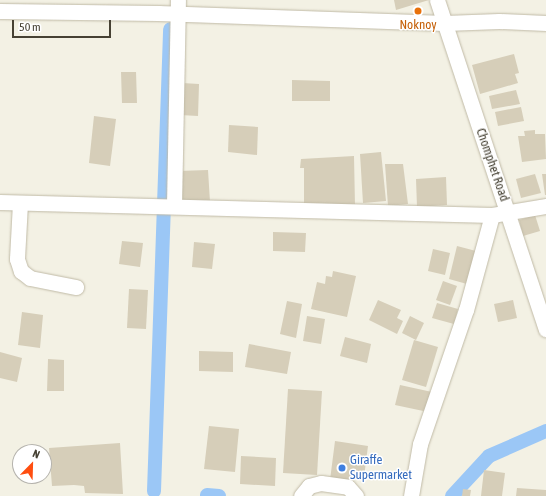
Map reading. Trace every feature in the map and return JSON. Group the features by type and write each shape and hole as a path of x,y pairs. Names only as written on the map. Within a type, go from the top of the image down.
{"street":[{"name":"Chomphet Road","path":"437,0 546,329"},
{"path":"168,205 178,7"},
{"path":"0,11 178,7 445,23 499,21 546,23"},
{"path":"0,202 168,205 492,215 546,206"},
{"path":"20,203 17,259 21,271 30,278 76,287"},
{"path":"411,495 420,444 466,310 492,215"},
{"path":"301,495 308,486 321,483 348,487 356,496"}],"building":[{"path":"394,0 429,0 396,10"},
{"path":"514,54 519,73 515,74 518,83 480,94 472,65"},
{"path":"121,72 136,72 137,103 122,103"},
{"path":"292,80 330,81 330,101 292,101"},
{"path":"182,83 199,84 198,116 180,115"},
{"path":"516,90 520,104 492,109 489,96"},
{"path":"521,107 524,121 498,126 495,112"},
{"path":"94,116 116,119 110,166 89,163"},
{"path":"229,125 258,127 257,155 228,152"},
{"path":"535,130 535,134 545,134 546,159 522,162 518,136 525,136 524,131"},
{"path":"381,152 386,201 363,203 360,154"},
{"path":"354,156 355,206 304,205 304,168 300,168 301,159"},
{"path":"385,164 403,164 408,204 388,206"},
{"path":"208,170 210,202 180,203 178,171"},
{"path":"535,174 541,193 521,198 516,179"},
{"path":"542,174 546,174 546,195 545,195"},
{"path":"446,177 447,205 417,207 416,179"},
{"path":"535,215 540,231 523,236 519,220"},
{"path":"273,232 306,233 305,252 273,251"},
{"path":"122,241 143,243 140,267 119,264"},
{"path":"194,242 215,244 212,269 192,267"},
{"path":"457,246 476,251 467,284 449,279"},
{"path":"433,249 450,253 445,275 428,271"},
{"path":"333,271 356,276 347,317 311,309 317,282 325,284 326,276 332,277"},
{"path":"443,281 457,286 450,305 436,300"},
{"path":"129,289 148,290 146,329 127,328"},
{"path":"378,300 401,310 397,318 403,321 397,334 369,320"},
{"path":"513,300 517,318 498,322 494,304"},
{"path":"287,301 302,304 296,338 280,334"},
{"path":"437,303 458,309 454,324 432,318"},
{"path":"22,312 43,315 40,348 18,345"},
{"path":"307,316 325,319 321,344 303,341"},
{"path":"410,316 424,323 416,340 402,333"},
{"path":"345,337 371,344 367,363 340,356"},
{"path":"414,340 438,347 426,387 402,380"},
{"path":"249,344 291,352 287,374 245,367"},
{"path":"199,351 233,352 233,372 199,371"},
{"path":"0,352 22,358 17,382 0,378"},
{"path":"48,359 64,360 64,391 47,391"},
{"path":"400,385 432,392 428,412 395,405"},
{"path":"288,389 322,391 317,475 283,473"},
{"path":"209,426 239,429 235,472 204,469"},
{"path":"335,441 368,446 364,477 354,476 353,483 330,480"},
{"path":"120,443 123,494 85,493 84,486 52,486 52,448"},
{"path":"241,456 276,458 275,486 240,484"},
{"path":"484,470 505,473 502,496 481,496"},
{"path":"517,488 546,490 546,496 516,496"},
{"path":"463,489 471,490 470,496 462,496"}],"waterway":[{"path":"154,491 170,29"},
{"path":"452,496 489,456 546,431"},
{"path":"207,495 219,496"}],"place":[{"name":"Noknoy","path":"418,11"},
{"name":"Giraffe Supermarket","path":"342,468"}]}
